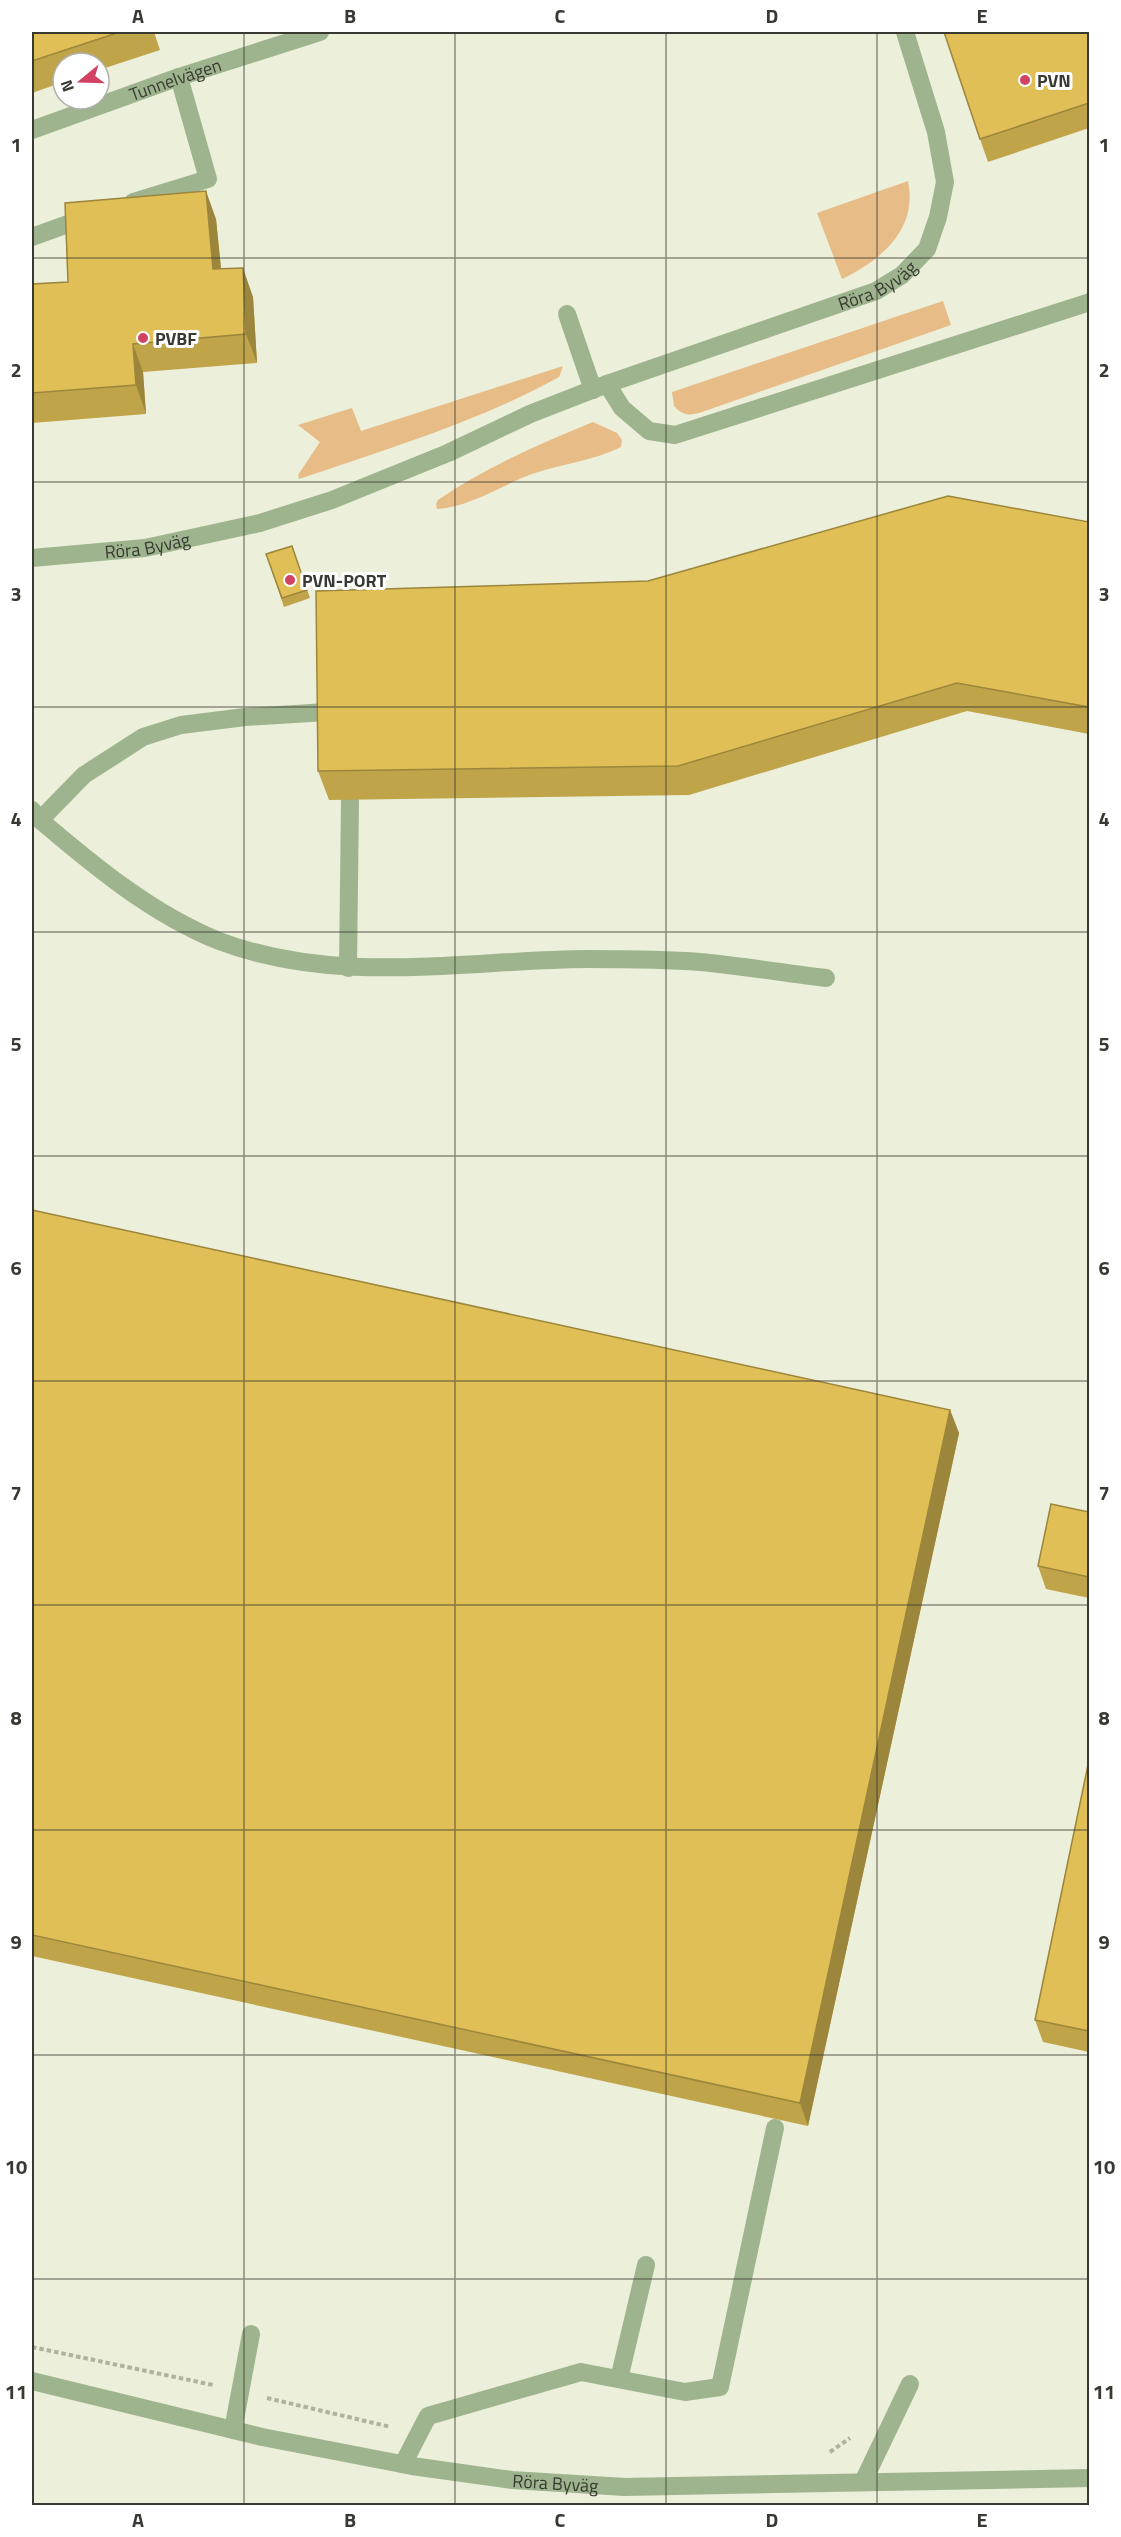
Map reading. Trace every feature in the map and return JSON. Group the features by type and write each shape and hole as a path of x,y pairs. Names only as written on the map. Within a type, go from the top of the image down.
{"street":[{"name":"Tunnelvägen","path":"32,130 179,77 320,32"},
{"name":"Röra Byväg","path":"32,558 145,548 261,523 332,501 448,453 530,414 600,387 876,291 902,275 927,249 938,217 945,182 936,132 904,32"},
{"path":"32,237 114,208 208,179 179,77"},
{"path":"567,314 600,387 649,431 675,435 1089,302"},
{"path":"327,712 245,717 192,724 143,737 84,776 36,815 99,870 162,912 219,940 295,962 348,968 586,959 699,962 826,978"},
{"path":"348,968 350,800"},
{"path":"403,2464 428,2416 581,2372 685,2392 720,2387 775,2128"},
{"path":"619,2379 646,2265"},
{"path":"233,2430 251,2334"},
{"name":"Röra Byväg","path":"32,2381 233,2430 403,2464 512,2480 625,2487 1089,2478"},
{"path":"863,2482 910,2384"}],"shaded area":[{"path":"908,181 910,198 902,229 883,253 842,279 817,213"},
{"path":"943,301 951,325 698,413 684,413 674,406 672,392"},
{"path":"563,366 559,377 496,408 431,434 299,479 298,475 320,442 298,425 352,408 361,431"},
{"path":"593,422 617,433 622,440 621,447 599,456 532,474 462,504 437,509 438,500 475,477"}],"building":[{"path":"32,32 120,32 62,51 51,51 51,55 32,61"},
{"name":"PVN","path":"944,32 1089,32 1089,103 980,139"},
{"name":"PVBF","path":"206,191 213,269 243,268 246,334 133,344 136,385 32,393 32,284 68,282 65,203"},
{"path":"948,496 1089,522 1089,707 957,683 678,766 318,771 316,591 648,581"},
{"name":"PVN-PORT","path":"292,546 307,590 282,598 266,554"},
{"path":"32,1210 950,1410 800,2103 32,1935"},
{"path":"1051,1504 1089,1512 1089,1577 1038,1566"},
{"path":"1089,1760 1089,2031 1035,2020"}],"place":[{"name":"PVN","path":"1025,80"},
{"name":"PVBF","path":"143,338"},
{"name":"PVN-PORT","path":"290,580"}]}
